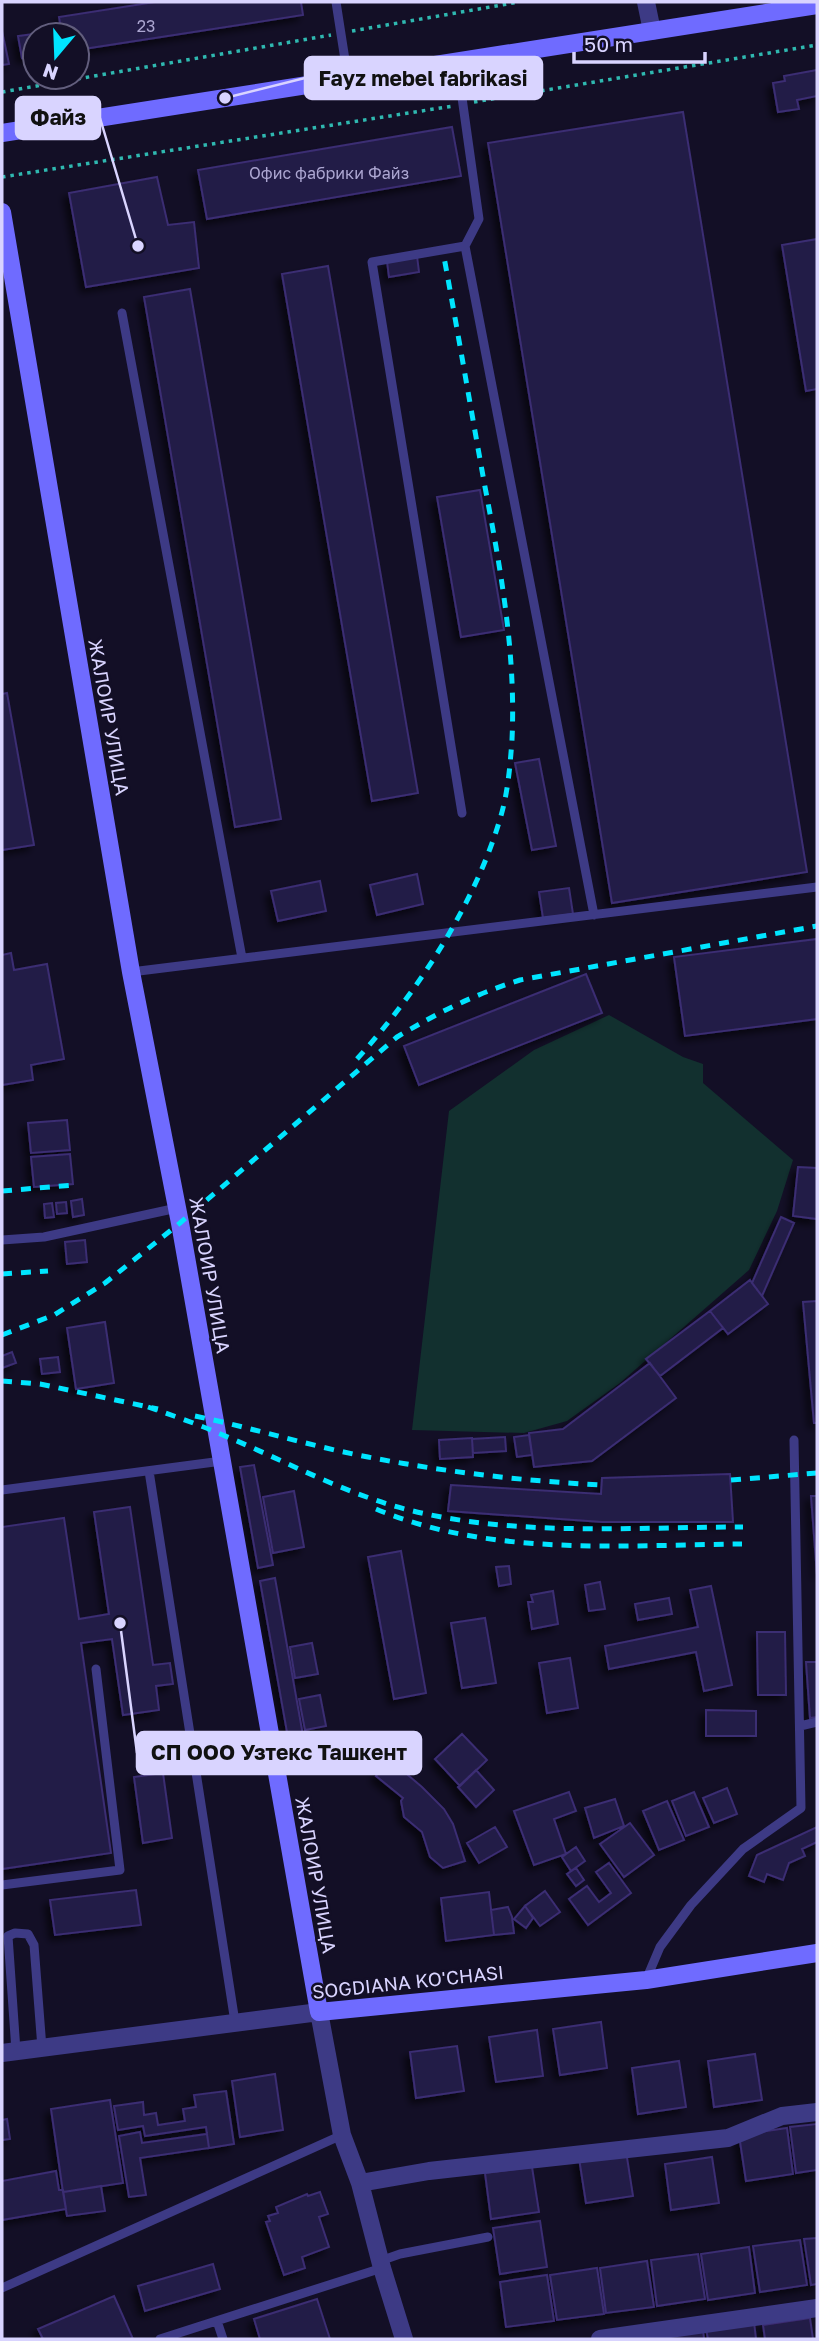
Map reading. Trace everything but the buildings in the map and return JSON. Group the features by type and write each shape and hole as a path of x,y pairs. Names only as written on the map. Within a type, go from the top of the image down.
{"street":[{"path":"646,2 652,32"},
{"path":"2,133 817,5"},
{"name":"ЖАЛОИР УЛИЦА","path":"2,212 131,972 177,1208 318,2012 342,2135 360,2183 404,2339"},
{"name":"SOGDIANA KO'CHASI","path":"9,2052 318,2012 646,1980 817,1953"},
{"path":"360,2183 429,2171 728,2138 782,2116 817,2112"},
{"path":"600,2339 817,2308"}],"lane":[{"path":"335,2 348,79"},
{"path":"457,62 479,219 465,246 594,915"},
{"path":"462,813 372,262 465,246"},
{"path":"122,313 242,958"},
{"path":"131,972 817,887"},
{"path":"2,1240 44,1237 177,1208"},
{"path":"646,1980 660,1947 691,1905 744,1849 801,1808 794,1440"},
{"path":"2,1490 222,1461"},
{"path":"149,1471 235,2022"},
{"path":"2,1885 120,1870 96,1669"},
{"path":"800,1726 817,1723"},
{"path":"9,2052 8,1936 15,1933 28,1934 34,1945 42,2048"},
{"path":"2,2288 342,2135"},
{"path":"160,2339 381,2264 400,2254 488,2237"},
{"path":"217,2321 223,2339"}],"path":[{"path":"2,92 519,2"},
{"path":"2,177 817,45"}],"green space":[{"path":"609,1015 683,1057 703,1064 703,1083 793,1160 777,1211 749,1270 620,1383 567,1421 524,1433 412,1430 449,1111 534,1050"}],"railway":[{"path":"357,1059 401,1006 460,915 489,851 507,789 513,708 506,613 444,257"},
{"path":"2,1335 54,1315 105,1283 180,1223 397,1037 442,1012 520,980 817,926"},
{"path":"2,1191 74,1185"},
{"path":"2,1274 48,1271"},
{"path":"2,1381 40,1384 158,1409"},
{"path":"148,1407 209,1429 371,1499 436,1516 523,1527 743,1527"},
{"path":"195,1416 325,1448 426,1467 602,1485"},
{"path":"731,1480 817,1473"},
{"path":"376,1509 465,1535 510,1541 603,1546 742,1544"}],"place":[{"name":"Fayz mebel fabrikasi","path":"225,98"},
{"name":"Файз","path":"138,246"},
{"name":"СП ООО Узтекс Ташкент","path":"120,1623"}]}
